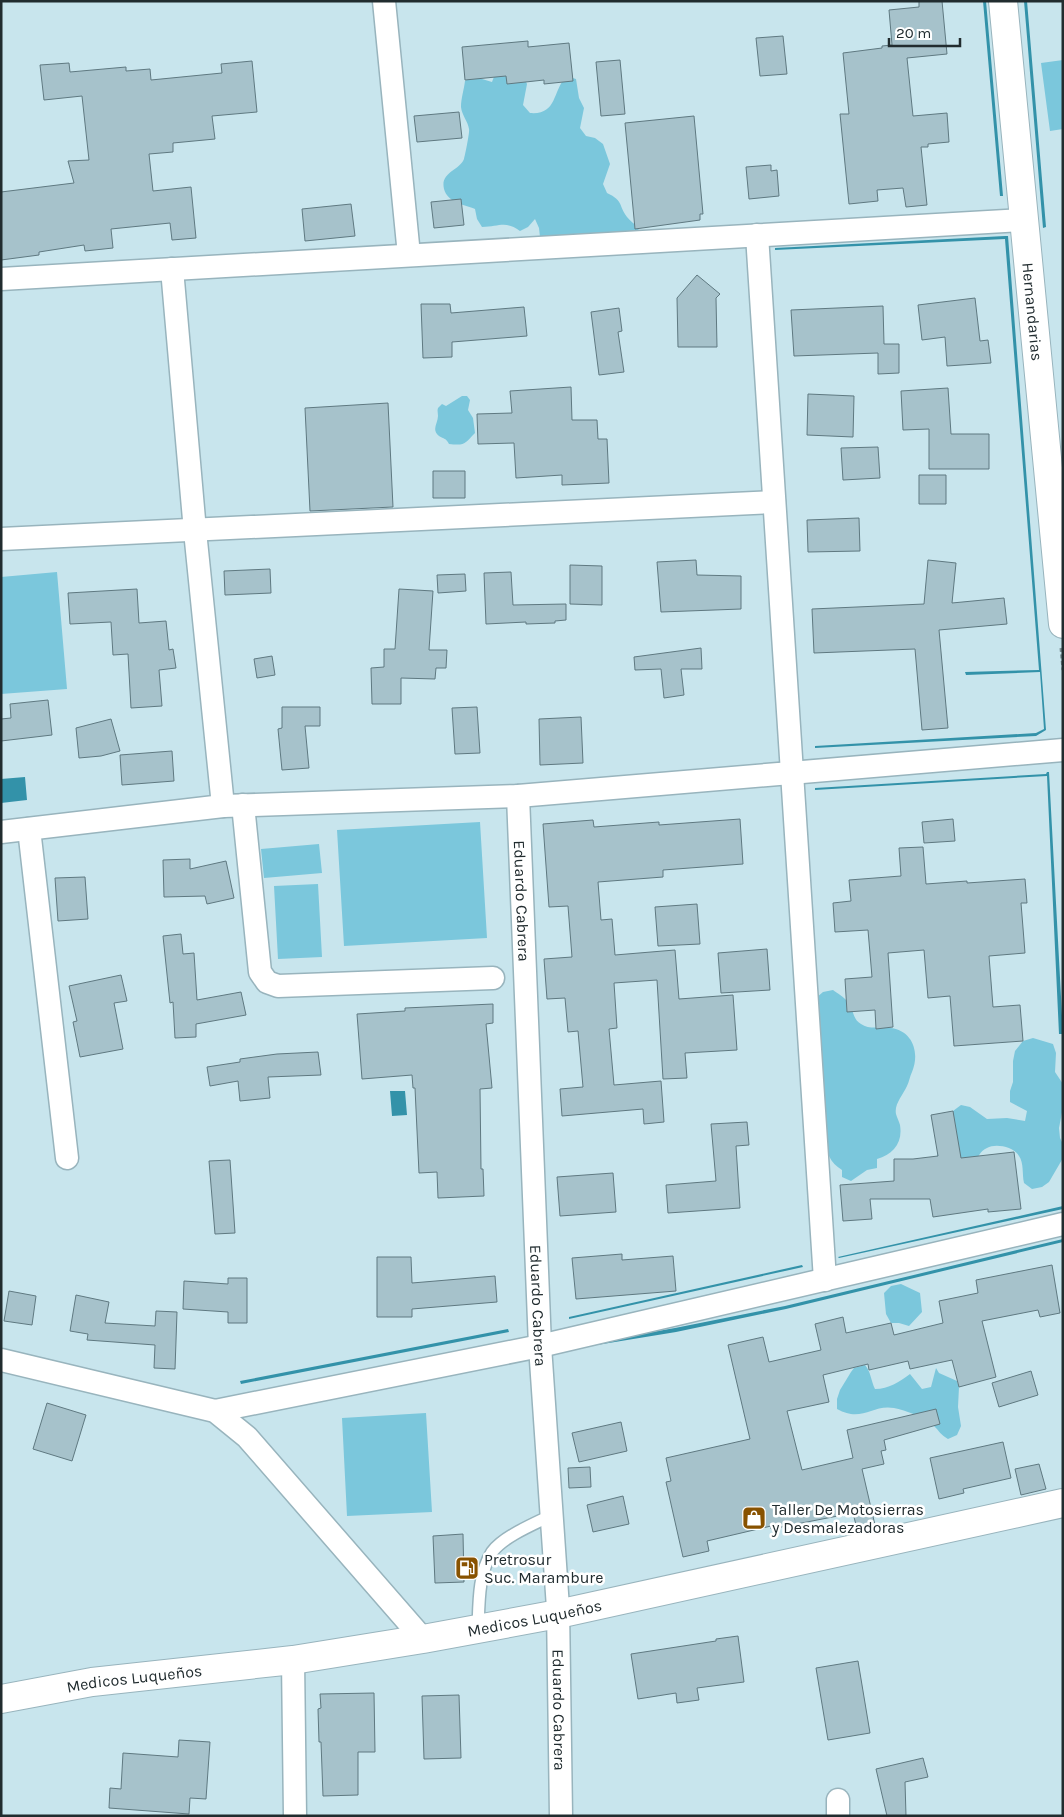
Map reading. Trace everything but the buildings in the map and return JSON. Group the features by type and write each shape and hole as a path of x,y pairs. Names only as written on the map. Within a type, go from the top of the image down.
{"street":[{"path":"384,1 409,256"},
{"name":"Hernandarias","path":"1003,1 1063,624"},
{"path":"1,279 1024,220"},
{"path":"756,235 825,1280"},
{"path":"172,269 195,530 233,805 260,972 267,982 278,986 493,978"},
{"path":"1,539 774,502"},
{"path":"1,832 233,805 518,796 1063,750"},
{"name":"Eduardo Cabrera","path":"518,796 540,1346 558,1614 561,1816"},
{"path":"29,829 67,1158"},
{"path":"1,1360 216,1411 540,1346 1063,1224"},
{"path":"216,1411 247,1437 423,1639"},
{"name":"Medicos Luqueños","path":"1,1699 92,1682 293,1660 478,1629 558,1614 1063,1503"},
{"path":"293,1660 296,1816"}],"lane":[{"path":"478,1629 481,1582 493,1551 518,1532 552,1515"}],"shaded area":[{"path":"983,1 986,1 1003,196 1000,196"},
{"path":"1024,1 1027,1 1046,227 1043,228"},
{"path":"1063,60 1063,129 1050,131 1041,63"},
{"path":"519,66 527,84 523,105 530,113 539,113 550,107 566,76 576,79 579,98 584,108 580,128 586,136 595,138 603,144 610,164 603,184 607,193 618,201 627,217 639,228 637,234 540,237 535,219 528,227 520,231 506,225 482,227 477,219 475,209 452,200 446,194 444,189 445,179 447,175 462,163 468,139 468,126 461,107 465,81 472,76 492,82 495,74"},
{"path":"1008,236 1046,730 1036,736 815,748 815,746 1036,733 1044,729 1040,672 966,675 965,672 1039,670 1005,239 775,250 775,248"},
{"path":"462,396 467,396 470,400 468,410 473,418 475,433 465,443 459,445 449,444 435,431 438,408 442,404 446,406"},
{"path":"57,572 67,689 1,694 1,577"},
{"path":"1049,772 1063,1034 1059,1034 1047,776 815,790 815,788 1046,774"},
{"path":"25,777 27,800 1,803 1,779"},
{"path":"480,822 487,938 344,946 337,830"},
{"path":"319,844 322,873 264,878 261,849"},
{"path":"318,884 322,957 278,959 274,886"},
{"path":"833,990 848,1002 858,1022 868,1027 887,1028 905,1033 913,1044 915,1051 912,1072 896,1107 901,1131 896,1147 888,1154 877,1159 877,1168 867,1170 851,1181 842,1177 842,1170 829,1157 826,1146 827,1127 816,1109 816,998 823,992"},
{"path":"1033,1038 1053,1044 1056,1053 1055,1072 1063,1084 1063,1107 1059,1128 1063,1144 1063,1158 1049,1182 1042,1187 1032,1189 1024,1183 1021,1159 1013,1150 1004,1147 995,1146 985,1149 979,1154 975,1163 936,1161 951,1114 961,1105 970,1107 987,1119 1007,1118 1025,1121 1027,1111 1010,1102 1010,1091 1013,1082 1015,1051 1023,1041"},
{"path":"390,1091 405,1091 407,1115 392,1116"},
{"path":"1063,1206 1063,1209 838,1257"},
{"path":"1063,1239 1063,1242 786,1309 676,1332 566,1350 566,1347 785,1306"},
{"path":"802,1265 803,1267 569,1319 569,1317"},
{"path":"901,1284 920,1293 922,1312 909,1326 891,1323 886,1314 884,1293 891,1286"},
{"path":"508,1329 509,1332 241,1384 240,1381"},
{"path":"865,1365 875,1389 889,1386 910,1374 922,1389 931,1387 936,1368 939,1373 957,1381 961,1426 957,1435 948,1439 926,1420 909,1412 894,1408 879,1408 860,1414 846,1413 837,1409 837,1399 840,1390 851,1372 854,1368"},
{"path":"426,1413 432,1512 347,1516 342,1418"}],"place":[{"name":"Taller De Motosierras y Desmalezadoras","path":"754,1518"},
{"name":"Pretrosur Suc. Marambure","path":"467,1568"}]}
